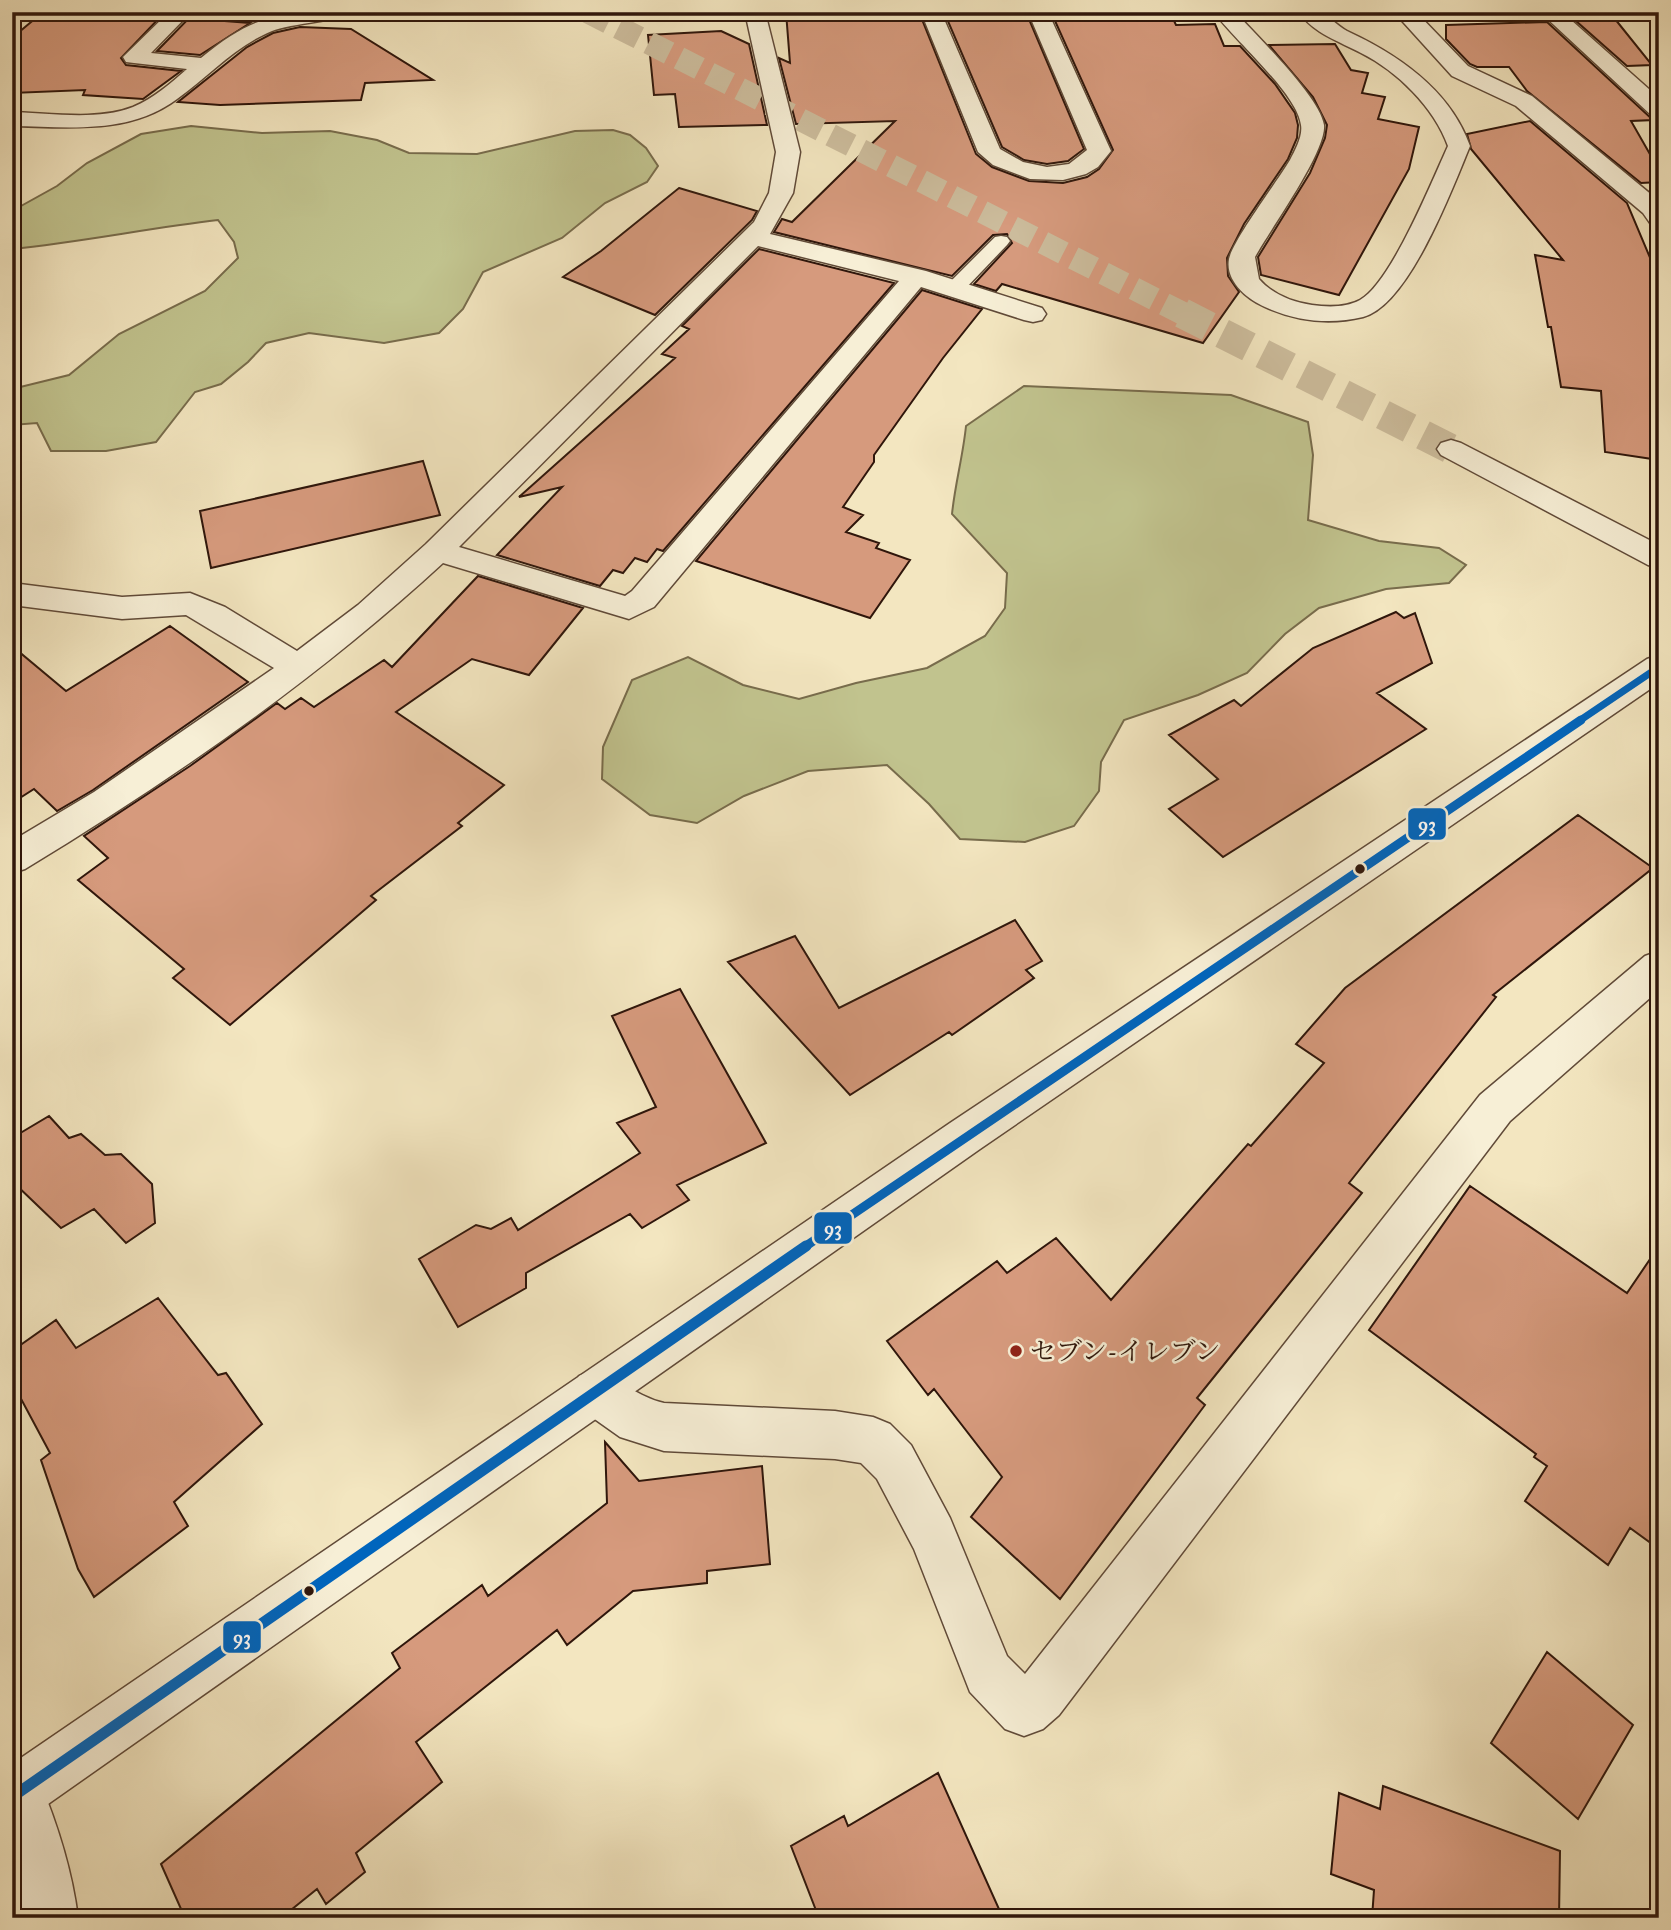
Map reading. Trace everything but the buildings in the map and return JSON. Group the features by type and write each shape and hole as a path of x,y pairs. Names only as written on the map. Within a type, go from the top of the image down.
{"street":[{"path":"181,12 134,57 205,65"},
{"path":"12,119 111,118 133,114 164,100 244,35 265,24 294,16 344,12"},
{"path":"376,12 402,12"},
{"path":"12,859 107,802 298,667 369,613 437,551 765,225 781,194 788,152 755,12"},
{"path":"931,12 990,152 1006,164 1026,171 1051,173 1075,170 1087,166 1099,151 1038,12"},
{"path":"1224,12 1311,115 1313,125 1313,134 1303,156 1242,257 1242,276 1260,296 1278,304 1301,311 1351,311 1371,305 1386,291 1424,221 1459,146 1452,126 1402,71 1376,52 1322,25 1309,12"},
{"path":"1404,12 1460,71 1524,101 1652,208 1659,218"},
{"path":"1550,12 1659,110"},
{"path":"753,237 917,276 1033,314"},
{"path":"437,551 629,608 643,599 917,276"},
{"path":"1451,449 1659,558"},
{"path":"12,594 122,608 190,604 214,615 298,667"},
{"path":"50,1918 46,1885 15,1796 965,1136 1659,667"},
{"path":"595,1392 637,1420 664,1427 835,1435 873,1441 894,1462 933,1535 988,1674 1024,1710 1040,1696 1495,1108 1659,967"}],"lane":[{"path":"956,287 1001,241"}],"green space":[{"path":"191,126 262,133 330,131 377,140 409,153 477,154 575,131 613,130 630,135 646,148 658,166 647,182 605,203 562,238 483,272 463,309 439,333 384,343 309,333 266,343 221,384 195,392 156,442 106,451 51,451 37,423 12,425 12,389 69,375 119,334 205,291 238,258 234,242 218,220 12,249 12,211 57,186 87,163 141,134"},
{"path":"1024,386 1231,395 1308,422 1313,455 1308,520 1379,541 1439,548 1466,565 1449,583 1386,589 1319,608 1285,634 1247,673 1198,695 1124,720 1101,762 1099,791 1074,826 1025,842 960,839 929,804 887,765 808,771 744,796 697,823 650,815 602,779 603,747 632,680 688,657 743,685 799,699 856,683 927,668 985,636 1005,608 1007,573 952,514 955,492 966,426"}],"tunnel":[{"path":"588,12 1186,315"},
{"path":"1182,313 1451,449"}],"transit line":[{"name":"93","path":"12,1797 965,1136 1659,667"}],"place":[{"name":"セブン-イレブン","path":"1016,1351"}]}
